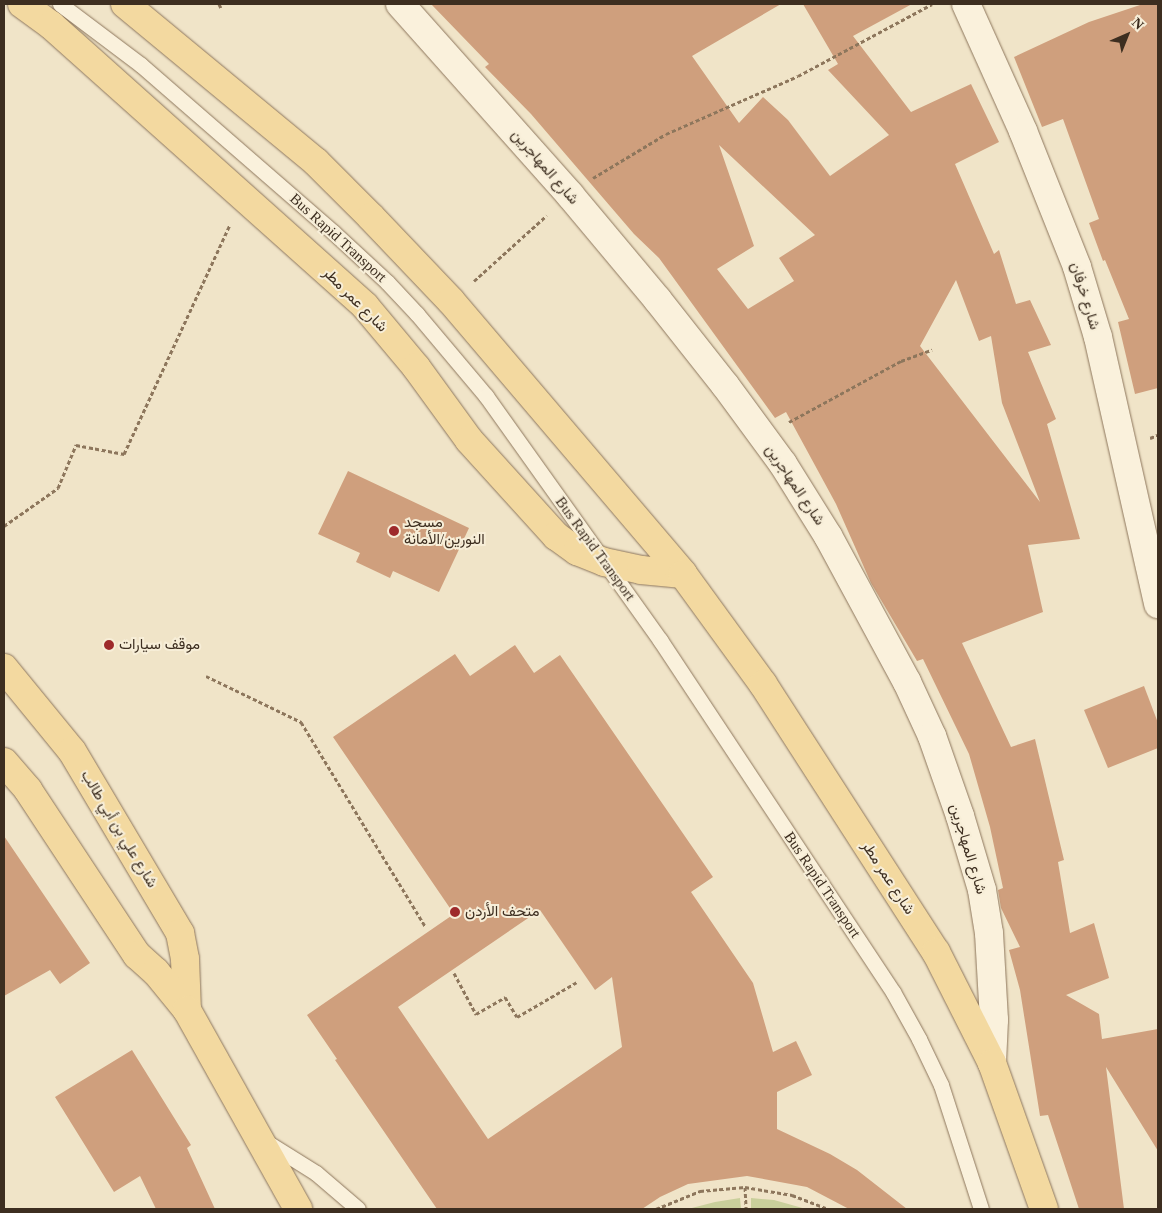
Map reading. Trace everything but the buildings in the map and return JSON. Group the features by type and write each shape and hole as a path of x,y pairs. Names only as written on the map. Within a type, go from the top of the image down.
{"main road":[{"name":"شارع عمر مطر","path":"22,4 51,25 244,195 365,306 416,366 469,440 556,536 577,551 604,562 641,570 683,574"},
{"name":"شارع عمر مطر","path":"125,4 316,162 451,301 683,574 763,684 936,952 992,1064 1044,1209"},
{"name":"شارع علي بن أبي طالب","path":"4,668 72,751 180,933 185,959 187,1010"},
{"name":"شارع علي بن أبي طالب","path":"4,762 28,790 137,955 156,972 187,1010 298,1209"}],"street":[{"name":"شارع المهاجرين","path":"400,4 570,195 657,299 725,385 828,536 907,682 932,736 982,890 992,976 992,1064"},
{"name":"شارع خرفان","path":"966,4 1024,131 1077,267 1098,337 1158,604"}],"lane":[{"name":"Bus Rapid Transport","path":"60,4 141,65 387,282 450,352 486,396 660,640 893,992 919,1039 941,1086 981,1209"},
{"path":"258,1136 316,1173 358,1209"}],"path":[{"path":"219,4 221,8"},
{"path":"451,301 570,195 600,173 666,134 798,76 932,4"},
{"path":"4,526 58,488 76,445 124,454 244,195"},
{"path":"762,437 901,362 932,350"},
{"path":"206,676 301,722 425,926"},
{"path":"454,973 476,1014 505,997 517,1017 577,982"},
{"path":"657,1209 700,1192 745,1187 792,1195 829,1209"},
{"path":"745,1187 746,1209"}],"green space":[{"path":"740,1198 741,1209 688,1209 715,1202"},
{"path":"751,1198 774,1200 806,1209 751,1209"}],"place":[{"name":"مسجد النورين/الأمانة","path":"394,531"},
{"name":"موقف سيارات","path":"109,645"},
{"name":"متحف الأردن","path":"455,912"}]}
